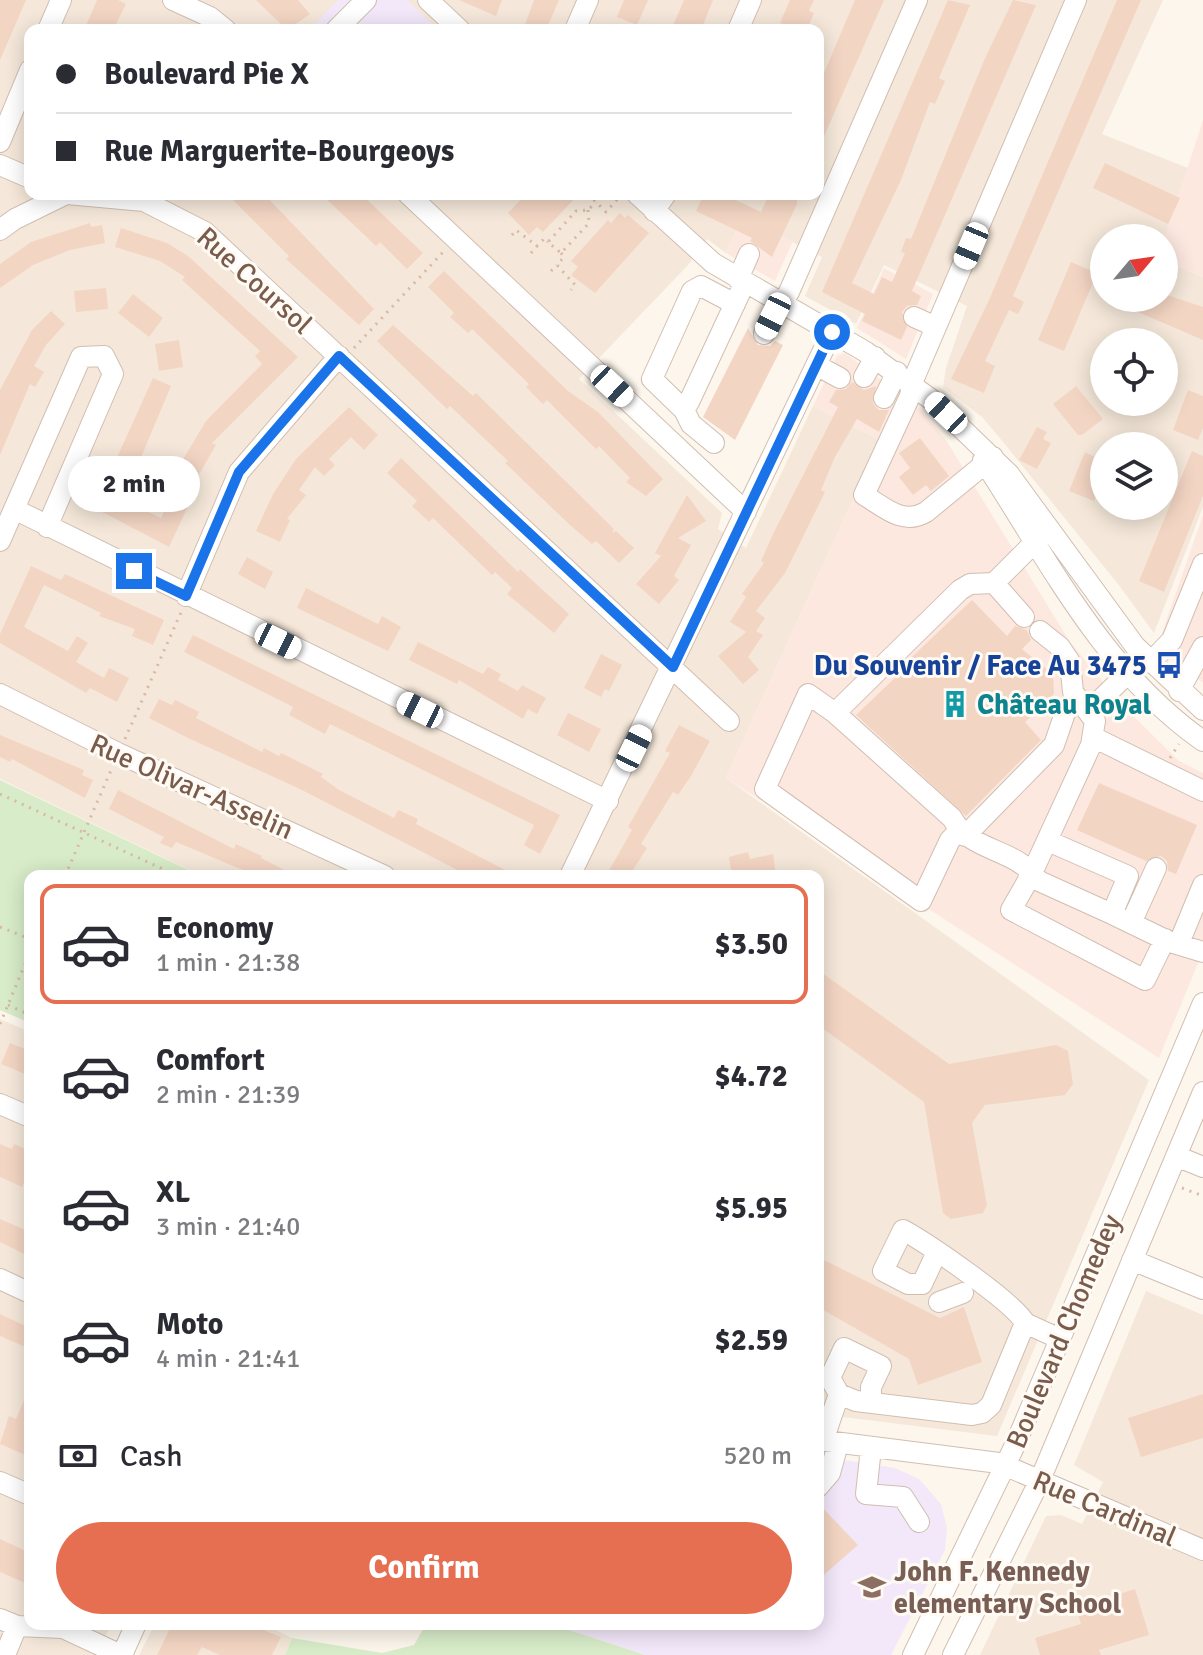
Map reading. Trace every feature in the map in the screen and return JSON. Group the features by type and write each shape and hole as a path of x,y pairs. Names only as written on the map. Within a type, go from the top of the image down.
{"street":[{"path":"51,24 61,0"},
{"path":"173,0 219,24"},
{"path":"342,24 366,0"},
{"path":"428,0 454,24"},
{"path":"578,24 588,0"},
{"path":"741,24 751,0"},
{"path":"764,334 783,304 917,0"},
{"path":"884,398 904,377 936,327 1076,0"},
{"path":"0,142 24,84"},
{"path":"0,165 24,175"},
{"name":"Rue Coursol","path":"0,230 54,200"},
{"name":"Rue Coursol","path":"133,200 144,201 205,232 345,353 729,721"},
{"path":"414,200 746,512"},
{"path":"660,202 702,255 867,352 904,377 961,427 1043,534 1150,663 1203,710"},
{"path":"684,410 735,304 749,254"},
{"path":"714,443 694,427 684,410 652,379 692,291 701,286 735,304"},
{"path":"914,317 936,327"},
{"path":"864,377 868,327"},
{"path":"573,870 746,512 814,391 816,365 832,332"},
{"path":"185,602 239,472 345,353"},
{"path":"0,541 81,357 104,356 113,374 47,527"},
{"path":"816,365 840,378"},
{"path":"904,377 910,396 864,495 900,516 913,518 926,512 989,460"},
{"path":"14,509 185,602 608,801"},
{"path":"835,713 960,590 970,584 994,583 1043,534"},
{"path":"1043,534 1096,635 1126,675 1154,704 1203,741"},
{"path":"1150,663 1172,640 1203,564"},
{"path":"994,583 1024,617"},
{"path":"1040,631 1067,656 1083,704 1095,721 1093,737 1048,841 1011,910 1145,980 1172,941 1203,885"},
{"path":"1067,656 1096,635"},
{"path":"1179,691 1203,647"},
{"path":"1126,675 1065,713 1054,745 962,834 950,840 921,901 765,789 808,694 835,713 952,818 962,834 1032,873 1039,881 1203,952"},
{"name":"Rue Olivar-Asselin","path":"0,694 118,753 372,870"},
{"path":"1093,737 1203,791"},
{"path":"1048,841 1128,876 1112,914"},
{"path":"1131,923 1156,868"},
{"name":"Boulevard Chomedey","path":"913,1655 1006,1466 1203,1003"},
{"name":"Boulevard Chomedey","path":"953,1655 1040,1480 1203,1092"},
{"path":"0,1104 24,1114"},
{"path":"1176,1156 1203,1167"},
{"path":"937,1252 1012,1306 1025,1323 1060,1339"},
{"path":"1132,1260 1203,1289"},
{"path":"0,1279 24,1290"},
{"path":"939,1302 963,1293"},
{"path":"839,1394 871,1403 972,1415 982,1413 991,1405 1025,1323"},
{"path":"824,1480 830,1473 826,1441 839,1394 830,1378 844,1348 881,1366 871,1387 871,1403"},
{"name":"Rue Cardinal","path":"826,1441 949,1455 1006,1466 1203,1550"},
{"path":"871,1448 866,1494 903,1497 919,1522"},
{"path":"0,1482 24,1492"},
{"path":"5,1655 8,1622"},
{"path":"67,1630 122,1655 133,1630"}],"path":[{"path":"548,242 576,211 588,210 596,202 606,212 622,200"},
{"path":"561,253 589,223 588,210"},
{"path":"512,235 516,230 537,246"},
{"path":"531,253 545,238 564,257 551,271"},
{"path":"345,353 447,248"},
{"path":"557,265 575,285 571,290"},
{"path":"125,740 185,602"},
{"path":"1172,754 1181,741"},
{"path":"68,870 115,761"},
{"path":"0,794 165,870"},
{"path":"0,927 24,937"},
{"path":"0,1024 24,966"},
{"path":"7,1005 24,1012"},
{"path":"1179,1186 1203,1196"}],"shaded area":[{"path":"0,0 1163,0 1102,134 1188,168 1169,224 1090,224 1090,312 1178,312 1178,266 1203,277 1203,507 1154,633 982,417 943,387 946,368 967,306 884,265 856,324 805,296 822,257 742,217 726,253 707,239 689,264 579,379 722,513 718,529 746,548 813,406 880,440 726,778 1149,1080 997,1436 824,1415 824,870 190,870 0,779"},
{"path":"338,0 407,0 432,24 315,24"},
{"path":"1203,120 1203,277 1178,266 1178,224 1169,224"},
{"path":"742,217 793,241 775,281 726,253"},
{"path":"884,268 933,294 906,359 857,328"},
{"path":"845,353 920,409 946,440 1070,642 1121,704 1179,761 1203,773 1203,951 1159,1058 726,778 880,440 813,406 837,356"},
{"path":"1203,515 1203,683 1157,647"},
{"path":"0,1019 24,1029 24,1630 109,1630 95,1655 0,1655"},
{"path":"1146,1291 1203,1315 1203,1655 980,1655 1046,1516 1061,1515 1082,1524 1103,1482 1074,1465"},
{"name":"John F. Kennedy elementary School","path":"824,1457 895,1468 919,1479 941,1504 947,1528 945,1550 891,1655 645,1655 569,1630 824,1630"},
{"path":"152,1630 275,1630 292,1638 285,1655 139,1655"}],"green space":[{"path":"0,780 188,870 24,870 24,1020 0,1010"},
{"path":"423,1630 569,1630 645,1655 285,1655 292,1638 382,1653 414,1645"}],"building":[{"path":"0,0 26,0 0,60"},
{"path":"97,0 118,0 126,4 116,24 87,24"},
{"path":"256,0 298,0 310,14 296,24 281,24"},
{"path":"459,0 502,0 496,16"},
{"path":"534,0 559,0 549,24 525,24"},
{"path":"624,0 648,0 637,24 617,17"},
{"path":"684,0 713,0 703,24 674,24"},
{"path":"790,0 814,0 809,11 814,13 809,24 780,23"},
{"path":"855,0 884,0 824,136 824,73"},
{"path":"948,0 970,5 939,78 945,81 935,104 930,102 901,180 852,283 874,294 882,277 892,282 905,253 901,252 906,238 911,239 985,58 1013,0 1036,5 912,291 921,296 917,305 907,306 902,312 907,327 901,340 862,321 865,314 822,292"},
{"path":"1117,0 1141,0 1013,296 1024,302 1018,314 1009,310 985,361 995,366 984,393 951,379 989,300"},
{"path":"1105,163 1180,198 1168,224 1093,188"},
{"path":"233,200 270,200 374,309 359,325 286,259 289,256"},
{"path":"327,200 367,200 423,253 407,269 380,242 376,246"},
{"path":"520,200 573,200 543,232 537,227 529,235 508,213"},
{"path":"701,200 736,200 761,212 767,200 797,200 772,257 750,241 752,238 696,211"},
{"path":"620,213 625,218 628,215 649,233 595,293 571,275 578,267 571,261 608,220 611,223"},
{"path":"90,223 91,227 102,225 105,243 70,250 33,265 0,288 0,264 31,242"},
{"path":"121,228 167,243 188,256 298,357 212,443 216,445 194,483 198,485 169,547 91,506 110,473 153,378 171,386 123,500 161,518 187,463 182,461 206,421 262,364 255,356 260,351 182,280 185,277 160,261 115,247"},
{"path":"1071,262 1090,270 1090,290 1064,351 1038,340"},
{"path":"444,271 568,391 598,412 663,479 646,496 626,482 630,478 599,446 596,449 547,400 543,404 526,387 529,384 472,329 468,333 450,317 454,313 428,287"},
{"path":"106,288 108,309 76,312 74,291"},
{"path":"133,294 163,318 149,337 118,313"},
{"path":"1178,299 1203,307 1203,340 1138,312 1178,312"},
{"path":"51,311 65,324 46,345 34,366 44,372 35,387 30,384 0,455 0,390 32,330"},
{"path":"393,325 473,396 476,393 614,529 612,533 616,531 634,548 619,563 596,541 592,544 571,526 505,463 508,461 450,406 447,409 377,341"},
{"path":"748,328 758,345 770,346 775,341 783,345 735,440 703,417"},
{"path":"179,340 183,367 159,371 155,344"},
{"path":"852,382 864,390 876,386 873,404 879,410 889,410 879,432 857,419 835,457 821,490 825,492 785,573 756,611 765,618 756,631 763,635 748,657 759,670 743,684 718,656 746,632 730,622 746,597 742,594 764,563 761,561 773,534 838,407 829,402 836,390 846,389"},
{"path":"1076,386 1090,403 1090,416 1103,419 1078,435 1053,404"},
{"path":"1188,390 1203,396 1203,428 1198,440 1173,430"},
{"path":"349,407 378,435 364,450 351,437 329,459 335,465 324,476 315,467 299,490 306,495 287,519 290,520 280,542 256,531 273,494 296,459"},
{"path":"1037,427 1047,432 1043,439 1051,443 1037,469 1019,460"},
{"path":"920,438 949,476 931,491 926,485 913,495 899,477 910,468 899,453"},
{"path":"1192,451 1203,456 1203,496 1164,592 1139,581 1164,520 1178,520 1178,485"},
{"path":"1085,452 1090,455 1090,499 1069,491"},
{"path":"401,458 518,572 520,569 569,614 554,633 507,594 512,588 495,572 492,575 433,518 429,522 412,506 417,501 387,473"},
{"path":"687,495 706,521 678,538 691,545 674,576 679,580 659,604 636,584 661,556 655,553"},
{"path":"247,557 273,572 265,589 238,574"},
{"path":"31,566 61,580 65,574 164,620 153,645 132,636 135,629 99,616 101,613 44,585 24,627 68,651 77,636 88,643 76,662 104,678 109,668 129,678 117,702 90,688 86,693 0,643 0,634"},
{"path":"306,588 378,624 382,616 401,627 388,651 297,608"},
{"name":"Château Royal","path":"972,600 1007,636 1015,626 1027,630 1031,640 1022,649 1053,674 1054,694 1025,722 1041,740 966,816 856,715"},
{"path":"193,635 560,815 540,854 524,845 534,825 330,724 325,734 289,715 293,707 184,652"},
{"path":"418,642 483,674 488,667 501,674 498,680 518,691 522,685 546,698 537,714 528,709 523,719 459,680 457,684 409,660"},
{"path":"601,654 622,665 609,691 605,689 601,697 584,688"},
{"path":"159,699 172,705 175,700 199,712 196,718 262,752 264,748 279,756 281,753 323,774 321,777 339,790 394,818 398,810 418,819 416,824 505,870 457,870 302,790 149,718"},
{"path":"568,713 601,729 589,752 557,735"},
{"path":"679,725 710,741 691,776 678,795 673,792 641,844 647,848 633,870 609,870 632,830 628,827 670,753 665,751"},
{"path":"0,735 84,770 82,775 93,780 85,798 12,759 10,762 0,757"},
{"path":"1099,783 1197,825 1176,874 1168,871 1167,861 1161,856 1146,861 1077,830"},
{"path":"118,790 234,849 236,844 262,856 284,870 243,870 176,842 172,848 160,843 164,837 109,809"},
{"path":"748,852 750,859 773,854 775,870 731,870 729,857"},
{"path":"824,974 949,1064 1056,1045 1068,1051 1073,1084 1065,1095 985,1105 972,1123 987,1205 983,1213 951,1219 943,1213 924,1102 824,1029"},
{"path":"10,1043 24,1049 24,1074 1,1064"},
{"path":"0,1144 12,1149 14,1144 24,1148 22,1187 0,1177"},
{"path":"0,1219 24,1229 24,1254 0,1242"},
{"path":"824,1260 940,1318 964,1307 982,1362 918,1385 909,1359 824,1310"},
{"path":"0,1314 24,1325 24,1346 0,1336"},
{"path":"1203,1394 1203,1438 1141,1457 1128,1418"},
{"path":"24,1400 24,1454 0,1444 9,1416 16,1419"},
{"path":"824,1509 858,1545 824,1575"},
{"path":"0,1539 24,1550 24,1582 0,1572"},
{"path":"1135,1589 1149,1635 1099,1650 1101,1655 1040,1655 1035,1638 1081,1624 1076,1608"},
{"path":"169,1630 263,1630 281,1637 272,1655 220,1655 202,1647 197,1655 157,1655"}],"place":[{"name":"Du Souvenir / Face Au 3475","path":"1169,665"},
{"name":"Château Royal","path":"955,704"},
{"name":"John F. Kennedy elementary School","path":"872,1587"}],"route":[{"path":"134,571 186,596 239,472 339,356 673,667 832,332"}]}
